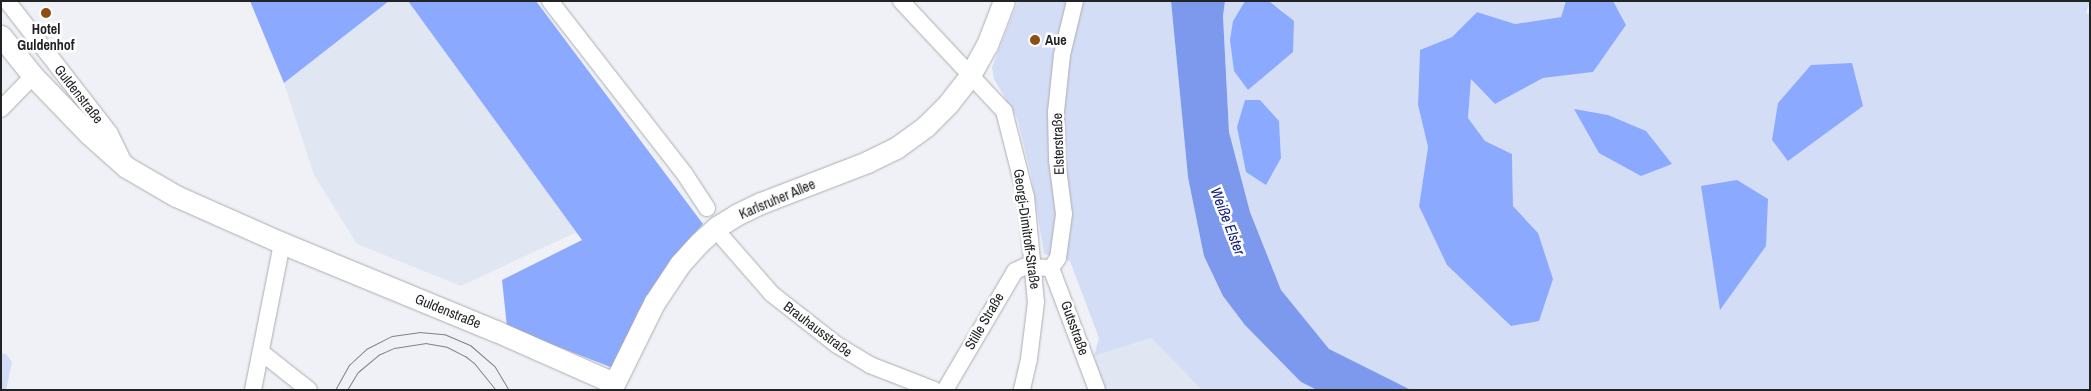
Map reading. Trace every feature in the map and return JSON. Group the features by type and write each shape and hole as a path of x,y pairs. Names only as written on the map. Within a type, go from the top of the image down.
{"street":[{"name":"Guldenstraße","path":"7,1 110,134 126,167"},
{"path":"550,1 684,173 707,208"},
{"name":"Georgi-Dimitroff-Straße","path":"901,1 969,77 990,95 1004,111 1026,197 1034,267 1036,302 1029,359 1022,390"},
{"path":"969,77 987,45 1004,1"},
{"name":"Elsterstraße","path":"1051,268 1058,258 1064,214 1057,160 1056,112 1062,55 1075,1"},
{"name":"Guldenstraße","path":"1,36 33,76 89,134 126,167 176,196 282,243 496,331 612,386"},
{"path":"1,109 33,76"},
{"name":"Karlsruher Allee","path":"612,386 640,328 668,280 680,264 711,232 761,203 853,168 896,148 926,126 948,104 969,77"},
{"name":"Brauhausstraße","path":"723,238 772,294 837,345 870,365 934,390"},
{"path":"253,390 282,243"},
{"name":"Stille Straße","path":"945,390 1010,276 1015,270 1024,267 1034,267"},
{"path":"1034,267 1051,268"},
{"name":"Gutsstraße","path":"1051,268 1097,390"},
{"path":"261,352 309,390"}],"shaded area":[{"path":"250,1 389,1 284,83"},
{"path":"389,1 408,1 577,232 461,286 357,244 314,175 284,83"},
{"path":"408,1 536,1 703,224 671,259 638,312 613,368 507,327 502,280 582,240"},
{"path":"1018,1 1171,1 1188,177 1301,382 1317,390 1202,390 1151,338 1094,356 1099,338 1070,261 1044,254 1031,175 1017,118 994,79 992,67"},
{"path":"1225,1 1245,1 1233,21 1248,90 1267,73 1283,11 1269,1 1566,1 1561,17 1515,24 1477,12 1452,37 1420,50 1418,105 1428,147 1419,206 1483,297 1511,326 1538,233 1513,206 1512,154 1485,141 1468,118 1471,78 1495,104 1543,78 1593,72 1626,25 1613,1 2090,1 2086,13 2090,14 2090,390 1411,390 1329,350 1281,290 1250,212 1229,132 1223,16","holes":["1260,100 1279,121 1281,158"]},
{"path":"1245,1 1269,1 1294,21 1293,52 1248,90 1234,71 1230,40 1233,21"},
{"path":"1566,1 1613,1 1626,25 1593,72 1543,78 1495,104 1471,79 1468,118 1485,141 1512,154 1513,206 1538,233 1553,279 1539,321 1511,326 1447,265 1419,206 1428,147 1418,105 1420,50 1452,37 1477,12 1515,24 1561,17"},
{"path":"1852,63 1863,106 1788,161 1772,140 1778,103 1811,65"},
{"path":"1245,100 1260,100 1279,121 1281,158 1266,185 1246,172 1237,127"},
{"path":"1574,109 1608,115 1646,131 1672,164 1641,176 1599,153"},
{"path":"1737,180 1768,199 1766,246 1720,310 1701,186"},
{"path":"1151,338 1202,390 1105,390 1094,356"},
{"path":"1,353 6,354 12,362 6,390 1,390"}],"water":[{"name":"Weiße Elster","path":"1171,1 1225,1 1223,16 1229,132 1250,212 1281,290 1329,349 1411,390 1317,390 1301,382 1245,325 1223,296 1204,256 1188,177"}],"tram line":[{"path":"335,390 349,365 366,349 392,336 419,332 444,334 470,345 495,367 509,390"},
{"path":"347,390 358,372 378,355 394,348 425,343 447,347 465,356 474,363 496,390"}],"place":[{"name":"Hotel Guldenhof","path":"46,13"},
{"name":"Aue","path":"1035,40"}]}
